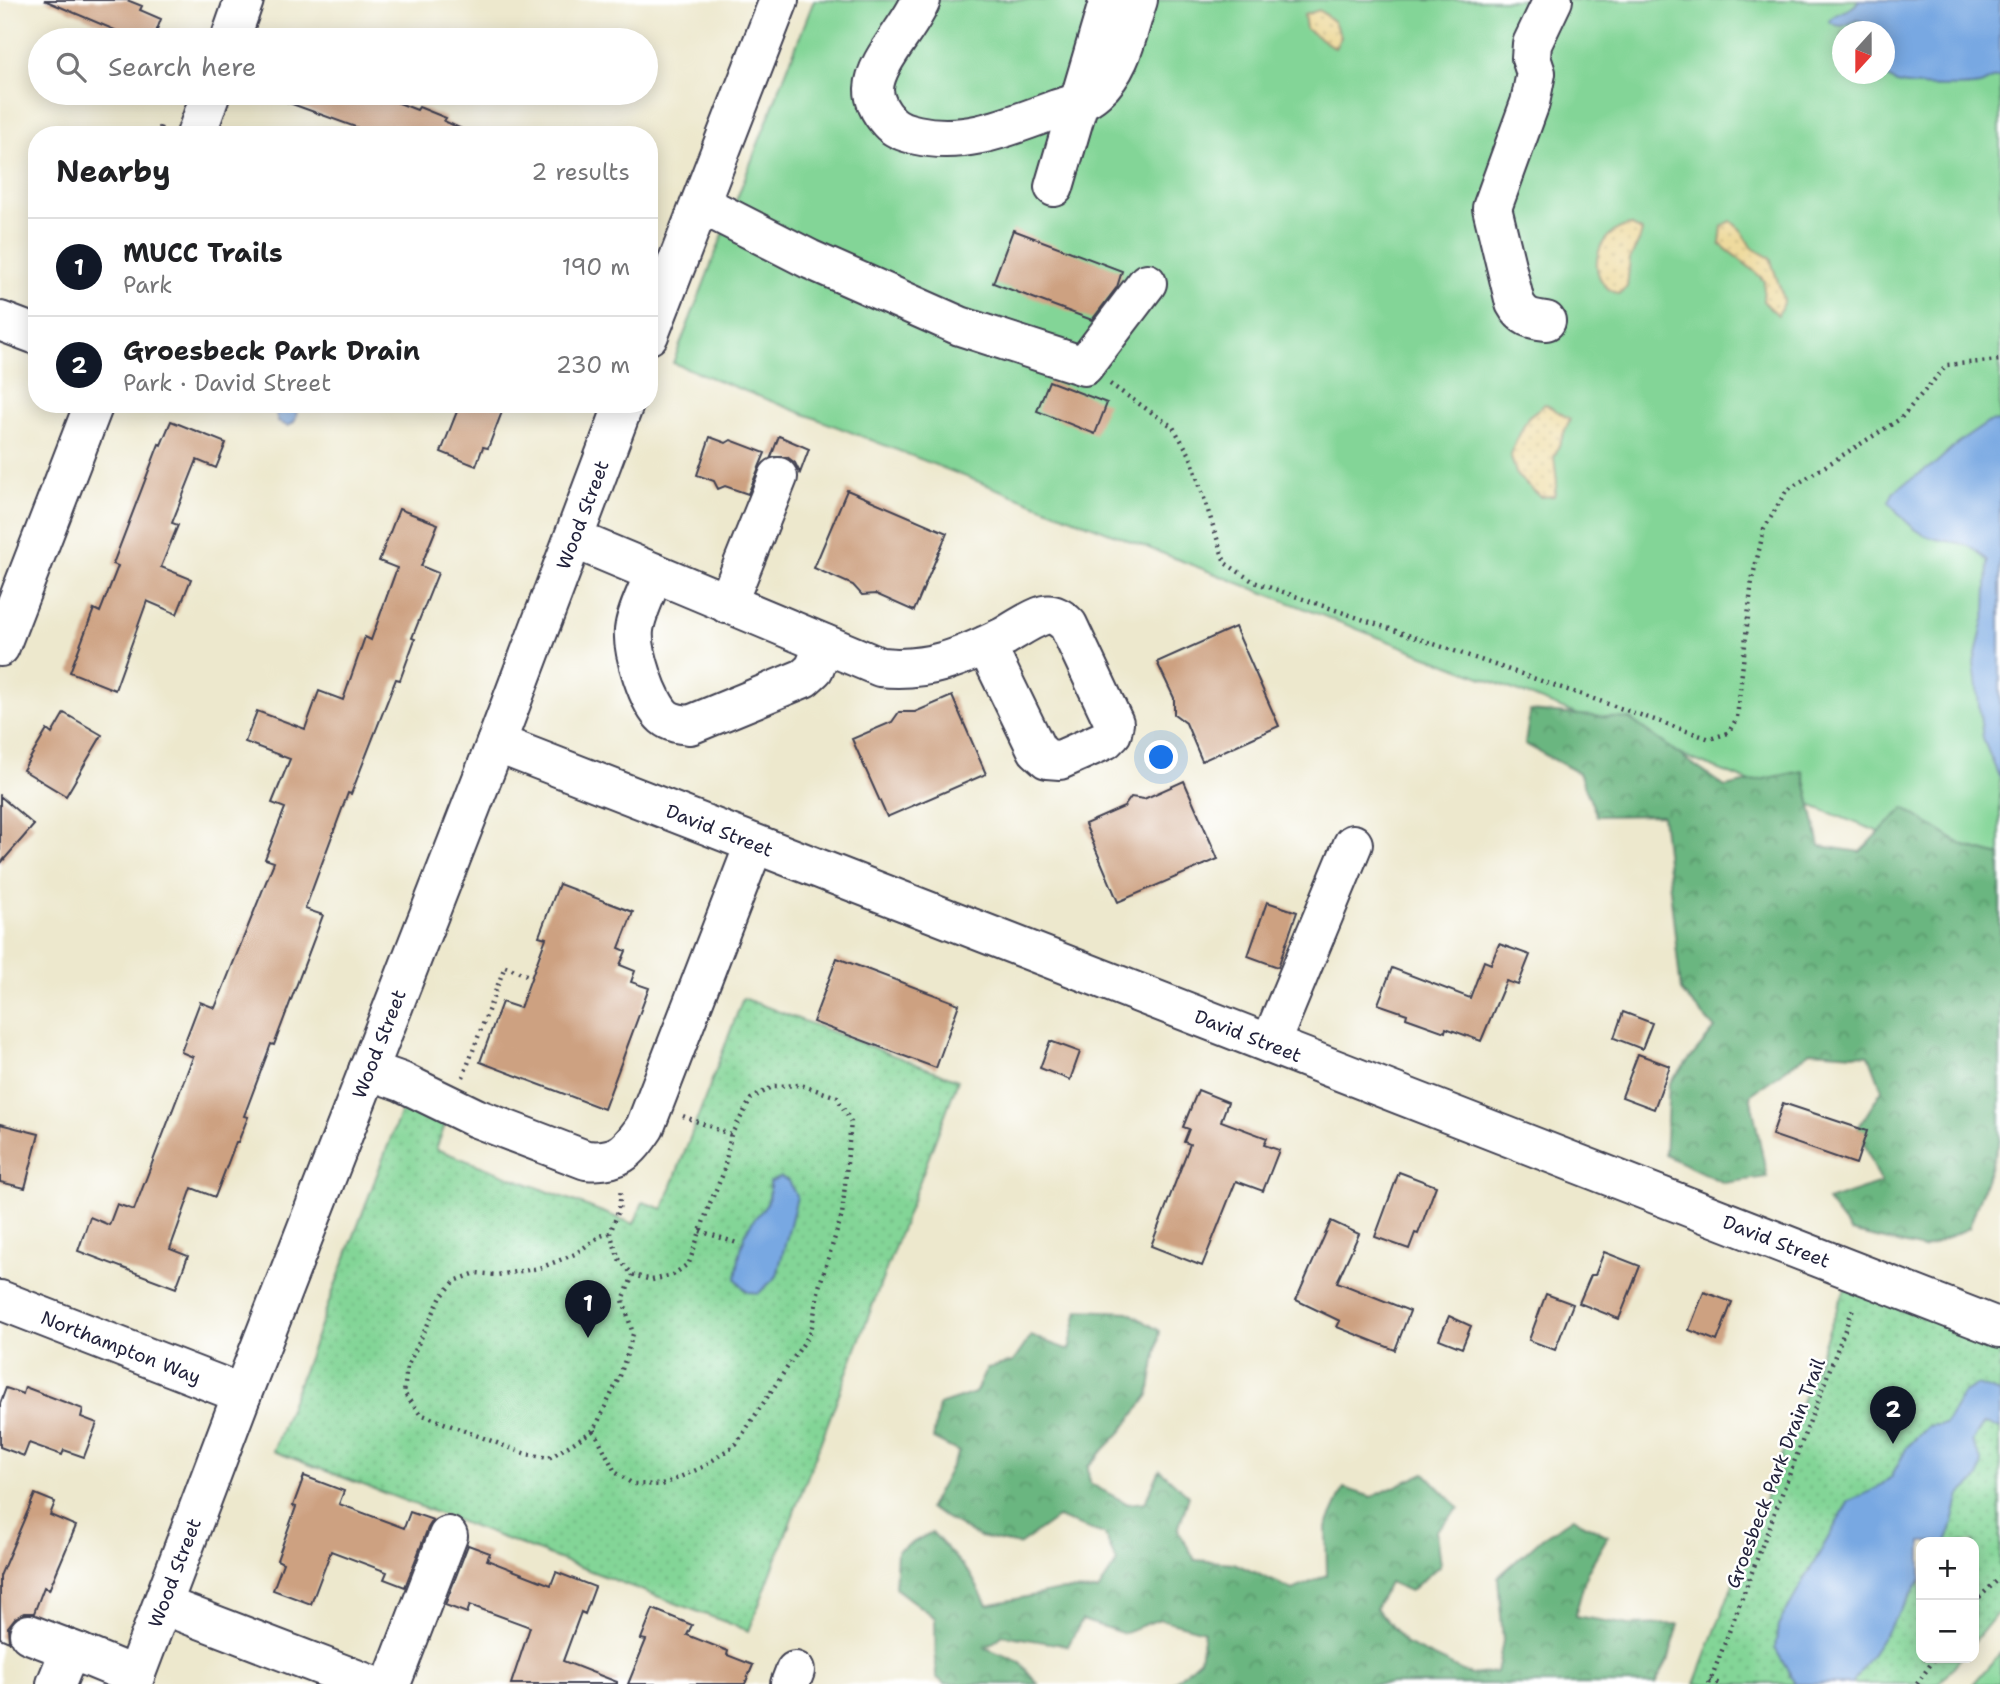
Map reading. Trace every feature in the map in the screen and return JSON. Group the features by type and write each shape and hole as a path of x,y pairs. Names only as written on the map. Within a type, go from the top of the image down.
{"street":[{"path":"234,28 244,0"},
{"path":"658,309 779,0"},
{"path":"921,0 908,26 877,71 875,101 893,127 933,138 957,138 1012,127 1094,93 1115,66 1128,37 1138,0"},
{"path":"1054,187 1109,0"},
{"path":"1546,321 1524,316 1515,303 1492,208 1527,113 1536,73 1531,58 1532,44 1553,0"},
{"path":"199,126 207,105"},
{"path":"701,204 809,259 961,326 1084,366 1147,283"},
{"path":"0,321 28,332"},
{"path":"0,647 91,413"},
{"name":"Wood Street","path":"134,1680 242,1394 575,539 621,413"},
{"path":"727,604 778,477"},
{"path":"575,539 880,667 904,670 934,666 986,645"},
{"path":"654,573 634,627 633,649 654,704 664,717 676,724 690,725 804,678 814,669 824,644"},
{"name":"David Street","path":"496,743 2000,1328"},
{"path":"368,1070 402,1082 451,1107 586,1160 603,1162 624,1154 645,1128 754,845"},
{"path":"1270,1044 1353,845"},
{"name":"Northampton Way","path":"0,1300 242,1394"},
{"path":"391,1684 448,1536"},
{"path":"163,1605 369,1684"},
{"path":"29,1634 79,1653 134,1680"},
{"path":"56,1684 65,1662 79,1653"}],"path":[{"path":"1084,366 1173,428 1190,456 1224,563 1254,582 1710,739 1728,733 1737,718 1752,580 1764,529 1786,491 1900,419 1947,365 2000,360"},
{"path":"451,1107 505,966 531,977"},
{"path":"594,1430 615,1472 633,1483 662,1485 703,1466 736,1444 811,1332 819,1287 842,1215 851,1122 837,1097 801,1085 774,1086 751,1099 731,1135 723,1174 689,1263 673,1275 652,1280 634,1275 619,1259 610,1233 600,1236 575,1254 540,1268 497,1275 476,1273 455,1281 441,1297 407,1367 404,1393 420,1414 526,1454 549,1458 594,1430 620,1376 633,1334 623,1300 634,1275"},
{"path":"654,1105 731,1135"},
{"path":"700,1231 740,1244"},
{"name":"Groesbeck Park Drain Trail","path":"1720,1684 1710,1682 1865,1276"},
{"path":"1976,1600 2000,1578"},
{"path":"1917,1684 1932,1663"}],"green space":[{"path":"814,0 2000,0 2000,879 673,363"},
{"path":"1530,711 1630,719 1725,787 1803,771 1820,846 1860,852 1904,808 1964,846 2000,856 2000,1140 1969,1228 1923,1249 1851,1232 1827,1201 1881,1183 1858,1128 1882,1090 1869,1055 1811,1051 1750,1095 1767,1177 1724,1183 1665,1155 1669,1084 1715,1029 1681,991 1662,815 1597,816 1579,773 1525,744"},
{"path":"743,998 958,1080 749,1631 273,1451 402,1108 445,1125 436,1149 634,1224 643,1202 663,1209"},
{"path":"1845,1288 2000,1346 2000,1610 1979,1636 1979,1537 1916,1537 1916,1663 1957,1663 1939,1684 1695,1684"},
{"path":"1078,1310 1128,1312 1160,1331 1149,1395 1121,1432 1088,1466 1089,1483 1128,1504 1145,1502 1160,1470 1189,1496 1178,1530 1195,1560 1234,1563 1293,1590 1327,1575 1326,1527 1344,1488 1372,1497 1425,1473 1459,1508 1436,1531 1440,1565 1410,1591 1389,1582 1376,1608 1406,1644 1471,1675 1497,1672 1503,1641 1498,1577 1542,1538 1573,1518 1608,1536 1587,1572 1575,1616 1629,1625 1679,1624 1669,1658 1655,1684 1172,1684 1200,1659 1204,1631 1160,1619 1122,1633 1082,1620 1068,1646 1003,1635 986,1648 1020,1662 1038,1684 945,1684 936,1677 935,1618 895,1588 897,1551 932,1532 971,1575 987,1605 1060,1590 1098,1591 1117,1562 1104,1534 1057,1518 1019,1545 979,1537 929,1508 959,1452 933,1439 939,1405 975,1393 987,1368 1013,1362 1031,1336 1069,1350"},
{"path":"2000,1653 2000,1684 1973,1684"}],"sand":[{"path":"1319,10 1334,22 1341,37 1335,48 1306,29 1304,15"},
{"path":"1731,221 1742,231 1751,247 1770,258 1784,300 1778,315 1763,301 1764,281 1720,244 1722,226"},
{"path":"1630,225 1642,231 1630,259 1627,287 1618,294 1607,288 1600,279 1597,257 1608,237 1617,229"},
{"path":"1545,404 1570,419 1554,457 1557,482 1554,496 1541,497 1517,476 1510,454 1528,417"}],"water":[{"path":"1859,0 2000,0 2000,77 1980,85 1964,87 1917,86 1895,82 1895,21 1857,20 1832,21 1832,23 1829,21"},
{"path":"276,413 297,413 294,422 288,426 278,422"},
{"path":"2000,421 2000,779 1983,739 1974,663 1986,611 1988,562 1973,548 1927,536 1916,530 1889,502 1893,493 1901,486 1936,463 1958,443 1989,422"},
{"path":"781,1177 788,1181 797,1197 777,1276 759,1293 747,1292 736,1279 742,1244 750,1225 767,1203 770,1182"},
{"path":"1977,1385 2000,1393 2000,1428 1984,1424 1972,1441 1982,1462 1979,1478 1960,1495 1949,1537 1916,1537 1916,1587 1852,1684 1795,1684 1775,1648 1778,1626 1849,1501 1876,1489 1891,1477 1907,1447 1928,1426 1945,1424 1964,1393"}],"building":[{"path":"44,0 127,0 142,6 140,10 161,19 158,28 110,28"},
{"path":"295,105 404,105 417,110 419,107 446,118 444,121 455,126 353,126"},
{"path":"1013,230 1122,271 1117,287 1092,320 993,283"},
{"path":"1049,381 1107,403 1095,434 1037,411"},
{"path":"456,413 502,413 488,448 483,447 476,466 441,452"},
{"path":"171,421 226,443 216,468 197,460 172,523 178,525 161,567 191,579 177,614 147,601 115,690 70,672 94,609 100,612 118,566 113,564 159,444 161,445"},
{"path":"779,436 809,449 800,473 795,463 787,457 771,457"},
{"path":"710,437 726,443 731,440 765,453 748,494 725,486 718,489 714,481 697,475"},
{"path":"847,490 947,533 914,611 876,594 862,595 853,585 814,568"},
{"path":"399,509 438,524 421,566 438,573 412,638 415,639 400,680 396,679 351,794 348,793 305,909 323,915 244,1116 248,1117 238,1142 215,1197 192,1188 170,1249 188,1256 176,1288 78,1251 90,1217 109,1225 117,1204 134,1210 193,1057 181,1052 200,1002 215,1008 274,862 265,859 285,808 272,803 290,759 245,742 257,711 305,729 319,691 343,700 365,637 371,640 397,568 379,561"},
{"path":"1235,627 1279,726 1202,761 1186,723 1174,714 1174,698 1157,662"},
{"path":"952,696 986,774 887,817 852,739 892,722 899,712 915,712"},
{"path":"64,713 102,735 66,796 23,770 47,730 52,734"},
{"path":"1184,781 1218,859 1118,902 1085,824 1124,807 1131,797 1144,799"},
{"path":"0,796 34,825 0,864"},
{"path":"559,884 633,912 619,948 626,951 620,965 635,971 631,982 649,988 604,1109 480,1062 502,1002 520,1008 546,938 539,936"},
{"path":"1267,902 1297,912 1278,967 1248,956"},
{"path":"1499,944 1530,955 1518,985 1506,981 1481,1041 1446,1028 1445,1032 1406,1018 1407,1014 1378,1004 1392,968 1470,998 1484,961 1491,964"},
{"path":"837,958 959,1004 936,1068 813,1022"},
{"path":"1623,1012 1652,1023 1642,1049 1614,1038"},
{"path":"1050,1041 1080,1052 1070,1080 1040,1068"},
{"path":"1638,1054 1670,1066 1654,1109 1622,1097"},
{"path":"1198,1090 1228,1102 1221,1121 1267,1138 1264,1145 1279,1150 1263,1191 1236,1181 1202,1266 1151,1246 1190,1144 1184,1142 1189,1129 1183,1127"},
{"path":"1783,1103 1867,1131 1856,1164 1772,1135"},
{"path":"0,1124 39,1134 25,1188 0,1182"},
{"path":"1399,1172 1436,1186 1418,1234 1415,1233 1409,1249 1375,1237"},
{"path":"1331,1221 1359,1234 1337,1282 1410,1311 1395,1350 1337,1327 1340,1321 1296,1300"},
{"path":"1604,1252 1640,1266 1619,1319 1579,1303"},
{"path":"1704,1292 1732,1302 1717,1341 1689,1330"},
{"path":"1546,1294 1573,1304 1555,1350 1529,1340"},
{"path":"1449,1316 1471,1326 1462,1348 1439,1339"},
{"path":"25,1387 83,1409 81,1417 97,1423 84,1457 64,1450 62,1455 29,1443 24,1456 0,1447 0,1404 6,1388 23,1394"},
{"path":"304,1476 344,1491 339,1504 404,1528 410,1512 433,1520 405,1587 384,1579 387,1572 331,1551 311,1604 273,1590 283,1563 277,1560"},
{"path":"35,1494 55,1502 50,1515 76,1526 49,1590 44,1587 34,1613 25,1613 15,1618 8,1627 9,1642 0,1638 0,1576"},
{"path":"468,1545 490,1553 487,1560 551,1585 556,1572 595,1587 585,1614 581,1612 563,1661 617,1684 511,1684 530,1627 470,1605 467,1613 445,1605"},
{"path":"653,1609 692,1625 687,1635 728,1651 727,1655 753,1665 745,1684 628,1684 646,1640 641,1639"}],"place":[{"name":"MUCC Trails","path":"588,1338"},
{"name":"Groesbeck Park Drain","path":"1893,1444"}]}
